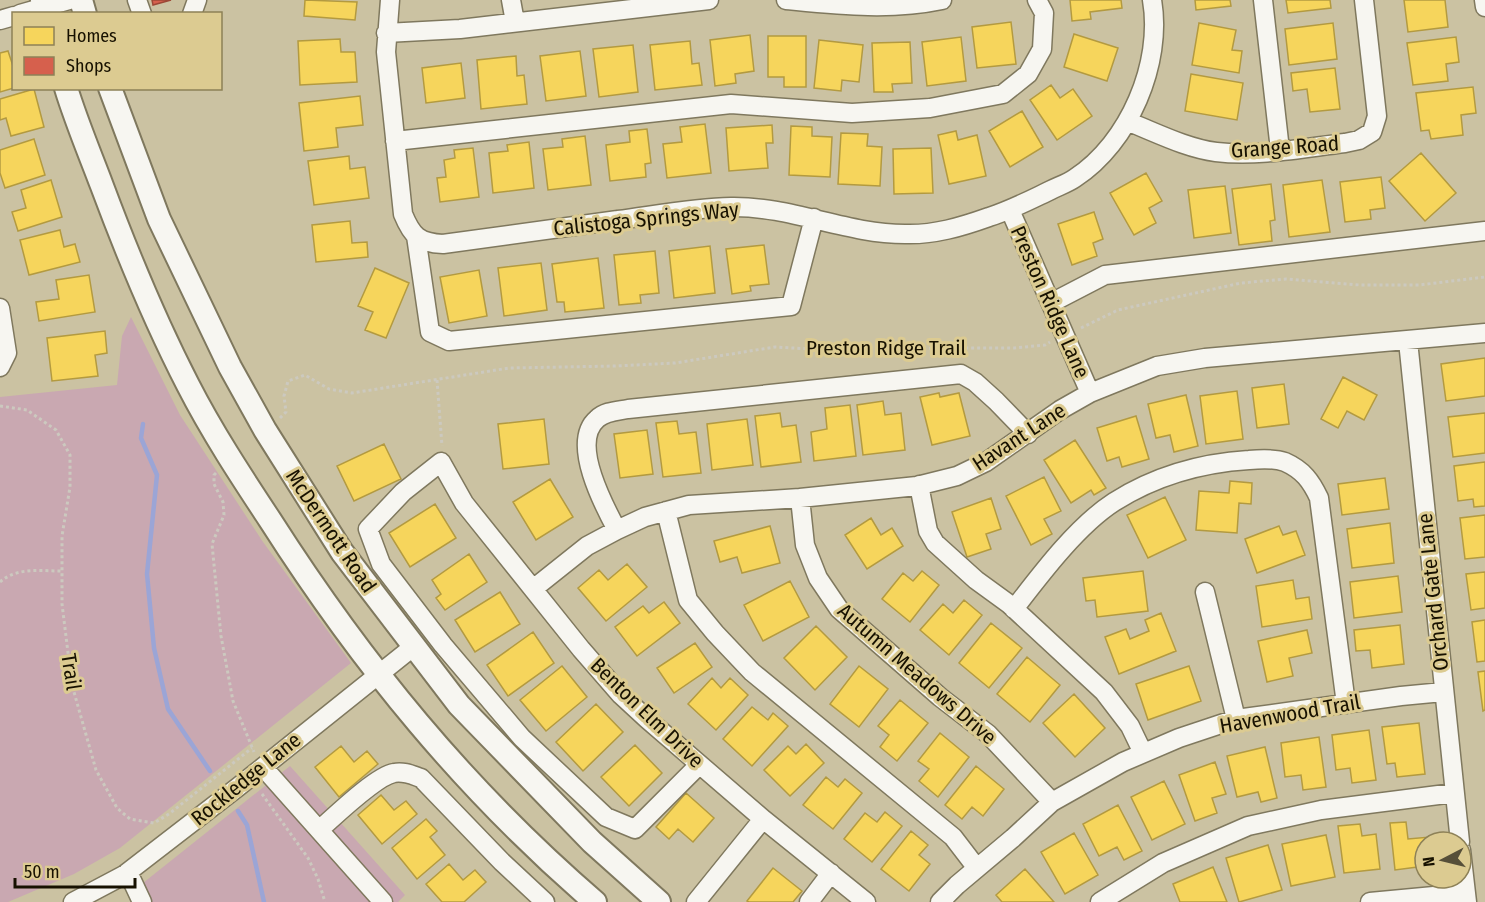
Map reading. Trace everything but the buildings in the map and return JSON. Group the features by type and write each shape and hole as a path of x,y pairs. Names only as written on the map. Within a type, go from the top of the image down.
{"main road":[{"path":"67,90 123,244 188,385 232,462 313,588 378,675 431,740 520,832 595,902"},
{"name":"McDermott Road","path":"111,90 159,219 231,367 265,430 342,552 459,705 592,842 659,902"}],"street":[{"path":"27,12 69,0"},
{"path":"390,0 386,33 403,214 408,226 416,236 430,332 449,341 791,306 814,218"},
{"path":"511,0 515,22"},
{"path":"386,33 460,29 642,3 709,0"},
{"path":"786,0 850,6 883,3 922,4 942,0"},
{"path":"395,141 731,104 852,112 930,108 1003,94 1028,74 1042,49 1044,13 1037,0"},
{"name":"Calistoga Springs Way","path":"416,236 424,242 443,244 730,207 759,207 876,231 904,234 930,233 959,228 1010,210 1075,178 1096,160 1129,122 1146,78 1153,38 1152,0"},
{"path":"1263,0 1280,150"},
{"name":"Grange Road","path":"1129,122 1192,147 1216,152 1248,153 1359,140 1372,132 1377,116 1364,0"},
{"path":"1484,0 1485,7"},
{"name":"Preston Ridge Lane","path":"1010,210 1090,393"},
{"path":"1051,303 1106,275 1485,231"},
{"path":"0,308 7,353 0,367"},
{"name":"Havant Lane","path":"533,589 587,546 617,530 666,511 689,505 800,498 919,485 957,476 986,462 1060,410 1090,393 1157,366 1205,358 1485,333"},
{"name":"Orchard Gate Lane","path":"1408,341 1459,830"},
{"path":"617,530 599,499 588,460 587,437 594,420 604,413 961,374 975,382 1028,434"},
{"path":"1014,609 1036,580 1089,522 1114,502 1145,485 1171,474 1210,464 1266,459 1285,462 1310,479 1318,498 1346,704"},
{"path":"441,462 403,492 368,529 381,564 443,645 522,738 606,817 635,829 699,765"},
{"name":"Benton Elm Drive","path":"441,462 464,503 581,649 621,695 699,765 866,902"},
{"path":"919,485 928,531 935,543 976,580 1014,609 1104,692 1130,726 1143,753"},
{"name":"Autumn Meadows Drive","path":"800,498 805,545 818,578 839,609 940,697 988,734 1052,802"},
{"path":"666,511 688,600 715,633 752,672 954,837 976,867"},
{"path":"1205,592 1236,719"},
{"name":"Rockledge Lane","path":"73,902 128,872 173,837 254,786 263,767 413,647"},
{"name":"Havenwood Trail","path":"940,902 976,867 1013,838 1052,802 1143,753 1236,719 1443,692"},
{"path":"263,767 383,902"},
{"path":"319,830 371,785 391,773 405,772 421,778 502,862 545,902"},
{"path":"1100,902 1163,863 1248,826 1321,810 1454,793"},
{"path":"696,902 763,819"},
{"path":"128,872 142,902"},
{"path":"809,902 831,873"},
{"path":"1370,902 1466,897"}],"path":[{"name":"Preston Ridge Trail","path":"280,417 286,412 284,396 288,381 305,375 329,389 352,393 510,368 675,363 775,347 865,352 936,348 1014,348 1045,345 1118,310 1241,283 1286,279 1360,285 1419,285 1485,277"},
{"path":"437,380 443,435 441,462"},
{"name":"Trail","path":"0,406 27,410 56,430 70,455 70,487 62,536 62,604 72,685 96,770 117,808 130,819 153,823 169,814 253,748 233,701 221,636 212,544 224,515 223,502 214,484 214,475 219,470"},
{"path":"0,582 12,574 22,572 62,571"},
{"path":"254,786 308,858 325,902"}],"shaded area":[{"path":"131,317 180,415 263,542 351,663 120,848 74,874 8,902 0,902 0,397 117,385 122,336"},
{"path":"290,766 405,895 398,902 151,902 143,883"}],"waterway":[{"path":"143,424 141,438 157,475 147,574 154,648 168,709 210,771"},
{"path":"238,811 247,825 264,902"}]}
